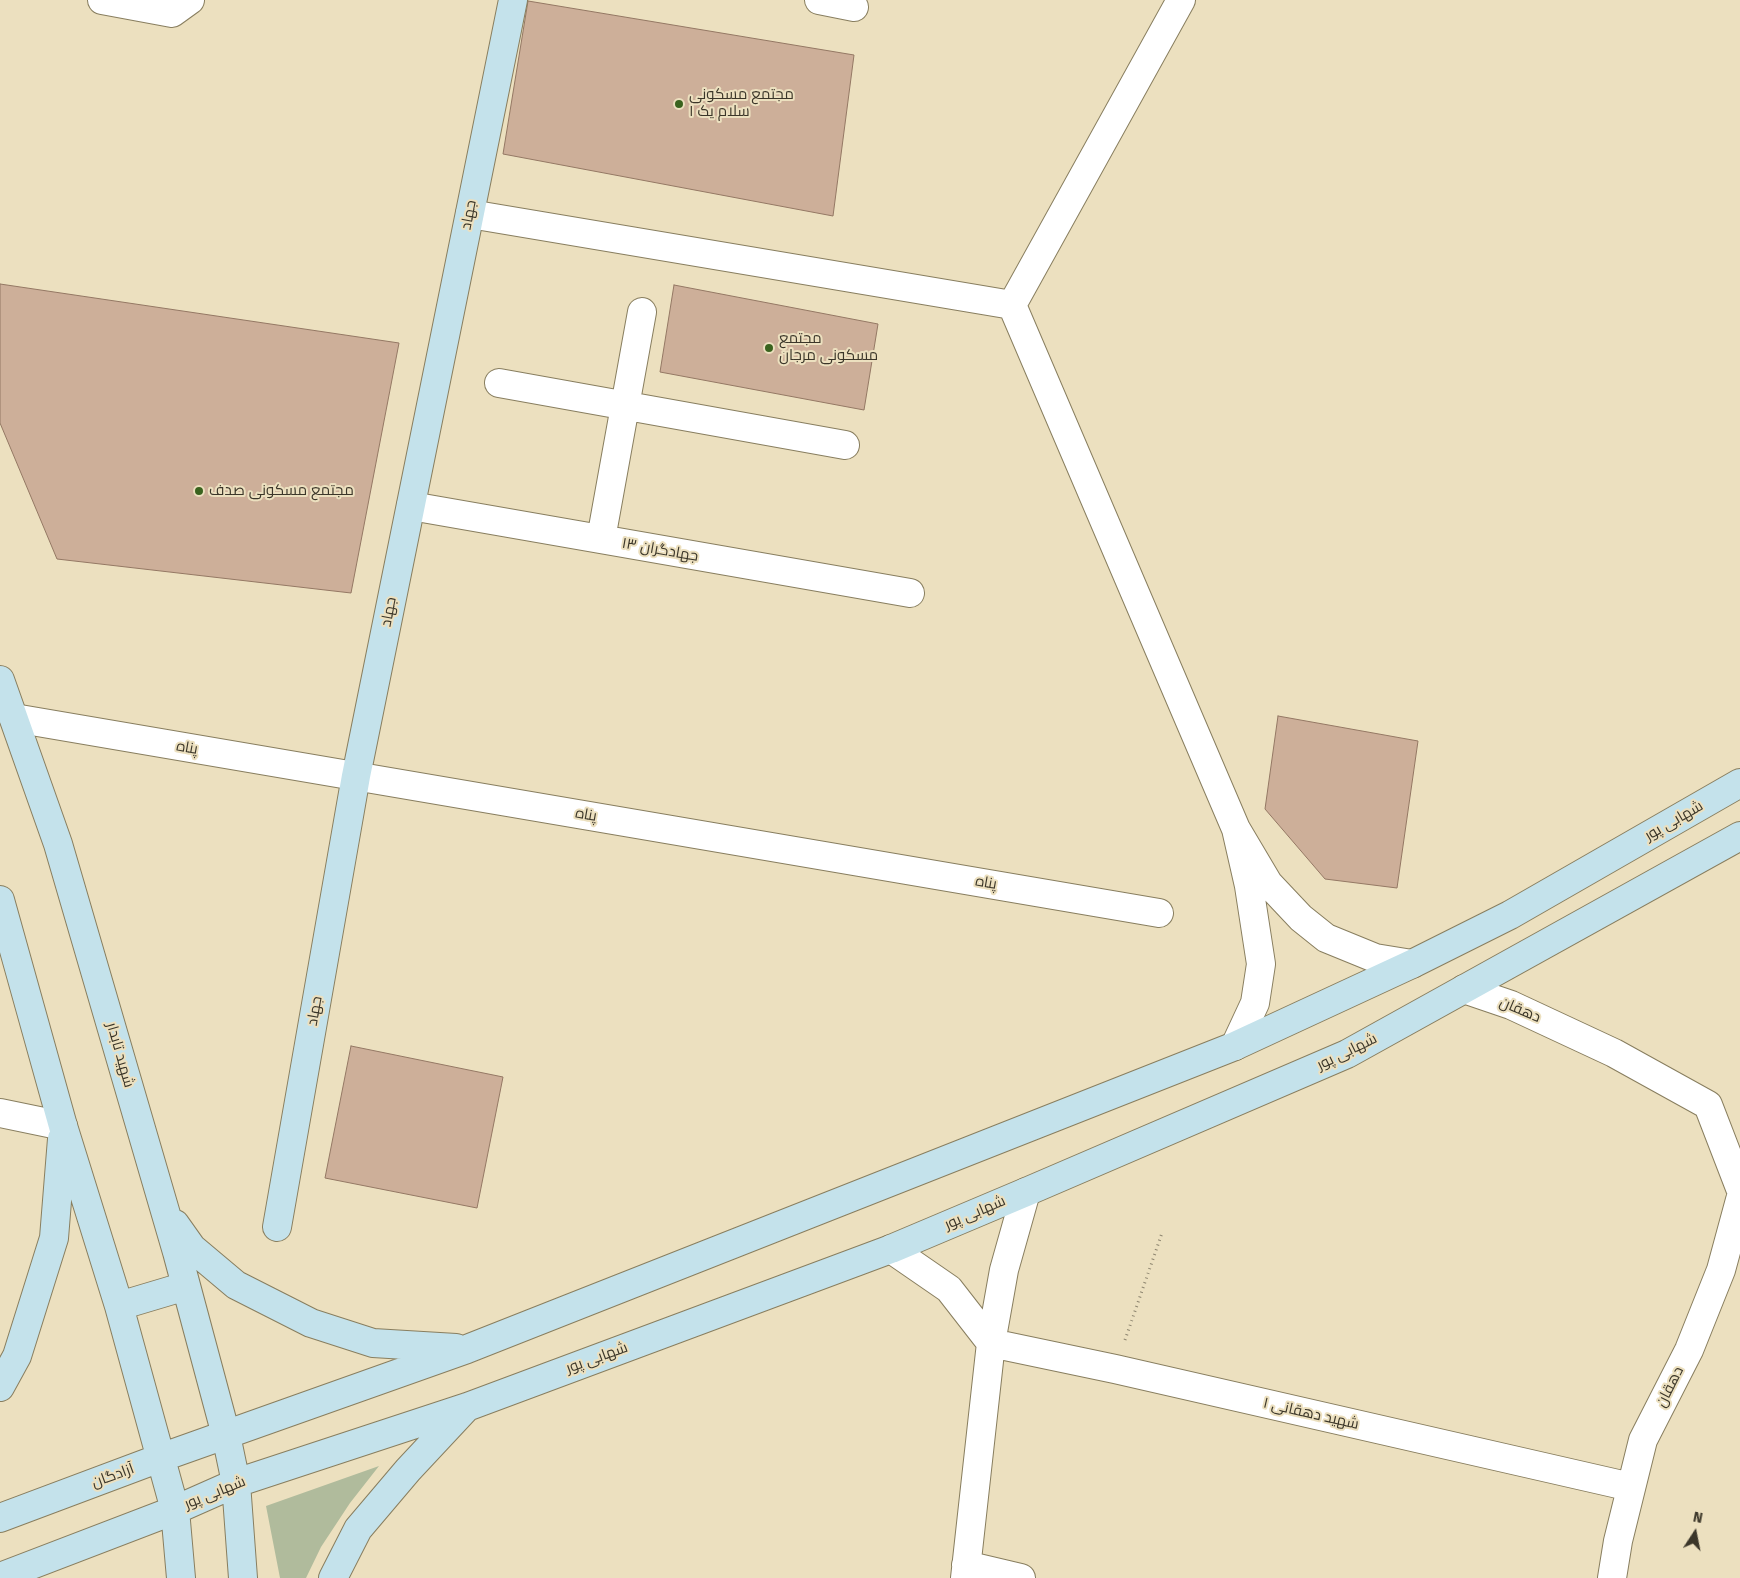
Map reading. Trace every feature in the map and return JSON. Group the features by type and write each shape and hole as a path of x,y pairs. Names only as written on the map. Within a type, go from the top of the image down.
{"main road":[{"name":"جهاد","path":"277,1227 356,776 513,0"},
{"name":"شهید تابدار","path":"0,680 58,844 186,1286 226,1435 236,1483"},
{"name":"شهابی پور","path":"226,1435 468,1349 1235,1046 1412,964 1510,915 1740,783"},
{"name":"شهابی پور","path":"175,1510 236,1483 467,1407 891,1249 1347,1054 1740,836"},
{"path":"0,900 63,1126 119,1306 175,1510 181,1578"},
{"path":"0,1387 17,1356 54,1238 63,1126"},
{"path":"164,1209 192,1248 236,1285 311,1323 373,1343 468,1349"},
{"path":"119,1306 186,1286"},
{"path":"333,1578 358,1529 408,1470 467,1407"},
{"name":"آزادگان","path":"0,1518 226,1435"},
{"path":"236,1483 243,1578"},
{"path":"0,1577 175,1510"}],"street":[{"path":"102,0 172,13 190,0"},
{"path":"820,0 854,7"},
{"path":"1012,304 1181,0"},
{"path":"470,214 1012,304"},
{"path":"1012,304 1236,829 1268,883 1301,918 1326,938 1375,958 1412,964"},
{"path":"601,540 642,312"},
{"path":"499,383 845,445"},
{"name":"جهادگران ۱۳","path":"411,506 910,593"},
{"name":"پناه","path":"14,718 1159,913"},
{"path":"1235,1046 1255,1002 1261,964 1249,886 1236,829"},
{"name":"دهقان","path":"1464,989 1511,1005 1614,1053 1708,1105 1740,1188"},
{"path":"0,1113 63,1126"},
{"path":"1021,1578 965,1572 991,1343 1004,1270 1026,1192"},
{"name":"دهقان","path":"1612,1578 1643,1440 1689,1350 1721,1270 1740,1200"},
{"path":"891,1249 949,1289 991,1343"},
{"name":"شهید دهقانی ۱","path":"991,1343 1115,1369 1631,1487"}],"path":[{"path":"1115,1369 1162,1233"}],"green space":[{"path":"379,1466 350,1503 321,1547 306,1578 280,1578 266,1506"}],"building":[{"name":"مجتمع مسکونی سلام یک ۱","path":"528,1 854,55 833,216 503,154"},
{"name":"مجتمع مسکونی صدف","path":"0,284 399,343 351,593 57,559 0,423"},
{"name":"مجتمع مسکونی مرجان","path":"674,285 878,324 864,410 660,372"},
{"path":"1278,716 1418,741 1397,888 1325,879 1265,809"},
{"path":"351,1046 503,1077 477,1208 325,1178"}],"place":[{"name":"مجتمع مسکونی سلام یک ۱","path":"679,104"},
{"name":"مجتمع مسکونی مرجان","path":"769,348"},
{"name":"مجتمع مسکونی صدف","path":"199,491"}]}
